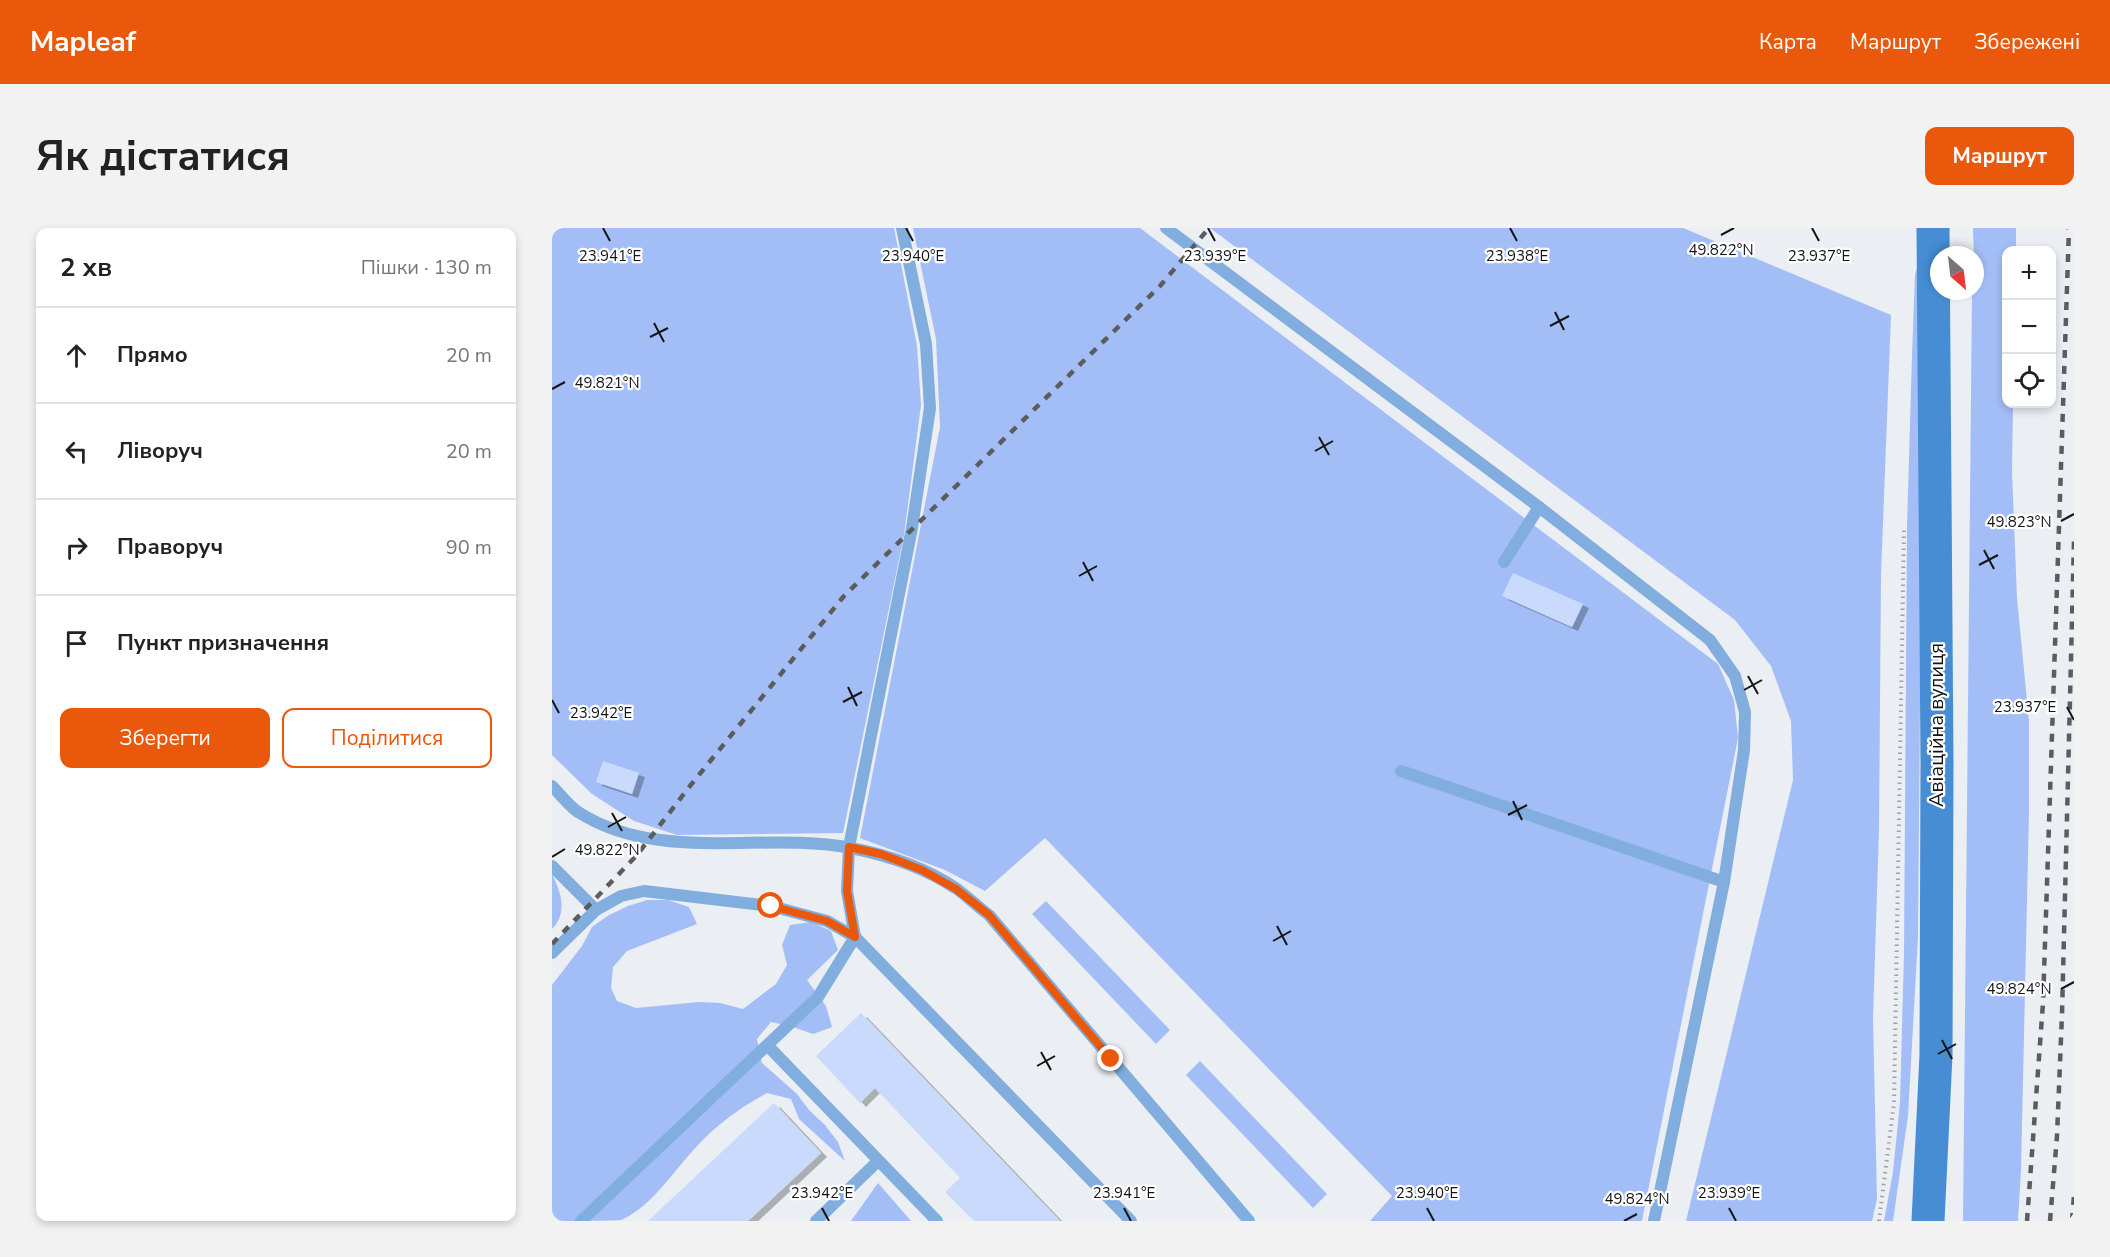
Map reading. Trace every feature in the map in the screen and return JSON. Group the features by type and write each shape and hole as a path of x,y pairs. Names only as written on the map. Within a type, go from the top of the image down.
{"street":[{"name":"Авіаційна вулиця","path":"1928,1221 1936,1055 1937,750 1933,228"}],"lane":[{"path":"581,1221 818,998 855,937 847,891 849,847 912,528 930,408 926,344 902,228"},
{"path":"1166,228 1539,507 1710,640 1735,676 1745,712 1744,750 1724,882 1654,1221"},
{"path":"1504,562 1539,507"},
{"path":"1401,771 1724,882"},
{"path":"552,786 576,811 611,829 651,839 692,843 810,844 849,847 881,854 922,870 956,889 989,915 1249,1221"},
{"path":"552,866 596,910"},
{"path":"552,953 596,910 621,896 644,891 771,906 827,921 855,937 1131,1221"},
{"path":"768,1046 937,1221"},
{"path":"816,1221 878,1161"}],"path":[{"path":"1879,1221 1894,1104 1904,520"}],"shaded area":[{"path":"552,228 894,228 917,346 921,405 904,535 843,833 677,835 634,821 592,794 552,755"},
{"path":"913,228 1140,228 1718,664 1734,700 1738,738 1642,1221 1370,1221 1392,1196 1045,838 985,891 945,870 860,838 940,427 936,339"},
{"path":"1210,228 1683,228 1891,315 1881,574 1879,830 1873,1018 1877,1199 1872,1221 1686,1221 1793,780 1791,721 1771,666 1735,620"},
{"path":"1973,228 2016,228 2016,246 2002,246 2002,408 2013,408 2012,472 2017,598 2029,721 2029,811 2018,1221 1963,1221 1972,300 1984,300 1984,246 1974,246"},
{"path":"1924,249 1918,937 1908,1116 1893,1221 1884,1221 1893,1172 1900,1102 1904,953 1907,526 1915,274"},
{"path":"552,874 560,895 561,909 557,923 552,929"},
{"path":"647,900 668,900 689,907 697,924 627,951 613,967 611,988 617,1001 636,1008 699,1002 720,1003 743,1009 776,984 787,965 782,945 790,925 811,922 831,931 838,950 807,980 826,1006 832,1027 813,1034 771,1022 757,1039 762,1063 797,1094 825,1125 838,1142 845,1161 799,1119 791,1099 767,1093 739,1110 713,1130 688,1155 653,1197 633,1214 621,1220 552,1221 552,985 582,946 592,927 609,915"},
{"path":"1046,901 1170,1030 1156,1044 1032,914"},
{"path":"1200,1061 1327,1194 1313,1208 1186,1075"},
{"path":"878,1183 911,1221 851,1221"}],"building":[{"path":"1513,573 1583,604 1572,627 1502,596"},
{"path":"603,761 639,773 632,794 596,782"},
{"path":"861,1013 1060,1221 974,1221 945,1192 960,1178 875,1088 860,1103 816,1056"},
{"path":"774,1103 821,1153 748,1221 648,1221"}],"railway":[{"path":"552,944 637,855 844,596 1160,286 1209,228"},
{"path":"2027,1221 2043,1003 2069,228"},
{"path":"2050,1221 2057,1136 2062,1014 2074,541"},
{"path":"2072,1221 2074,1195"}],"route":[{"path":"771,906 827,921 855,937 847,891 849,847 881,854 922,870 956,889 989,915 1111,1059"}]}
